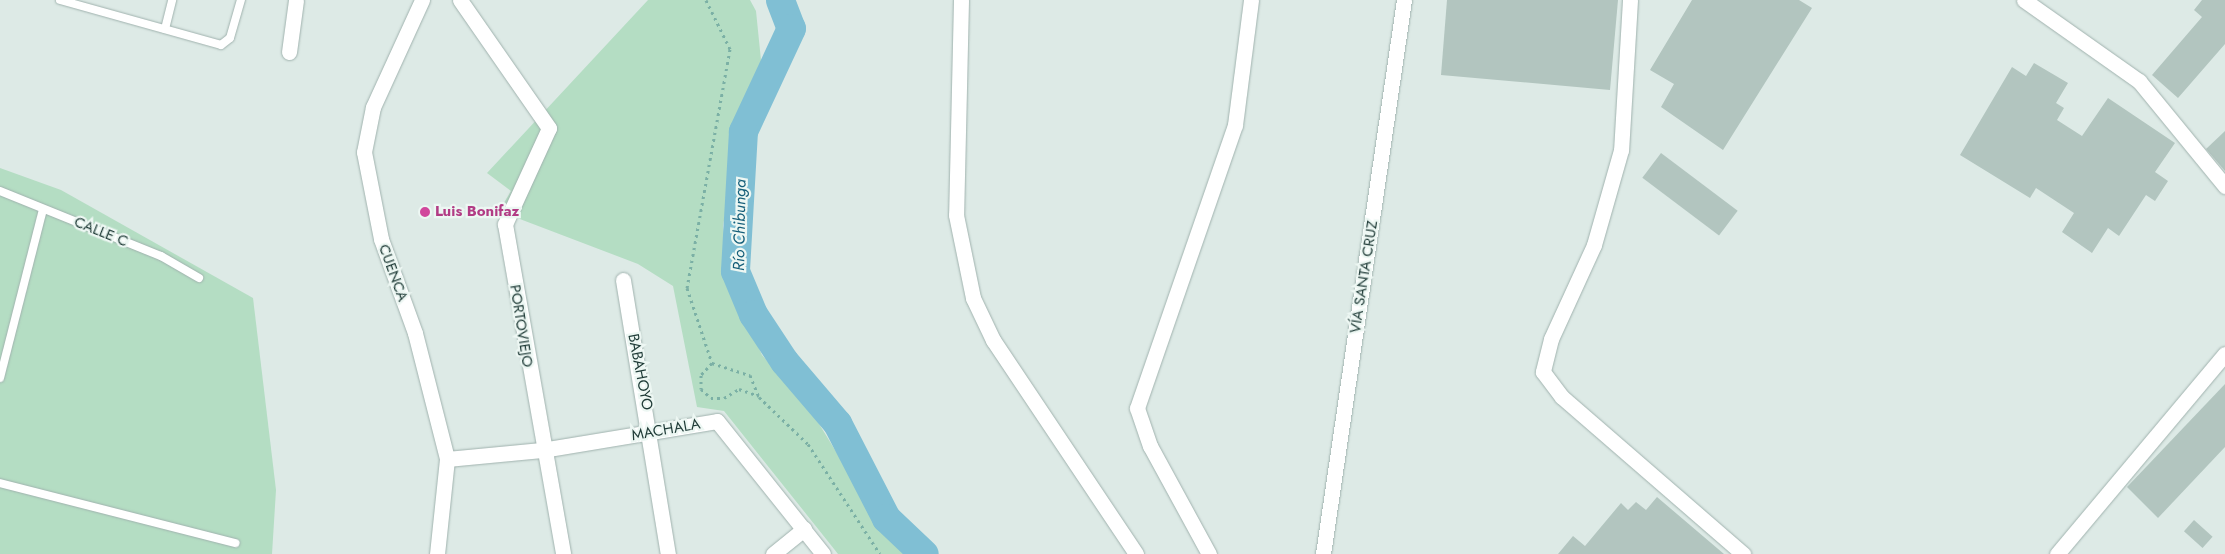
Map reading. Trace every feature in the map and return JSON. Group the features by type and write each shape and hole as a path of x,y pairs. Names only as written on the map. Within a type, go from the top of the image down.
{"street":[{"path":"289,52 296,0"},
{"name":"CUENCA","path":"422,0 373,107 364,152 381,239 415,333 447,459 437,554"},
{"name":"PORTOVIEJO","path":"460,0 539,108 549,128 504,224 542,450 563,554"},
{"path":"961,0 956,214 973,298 994,340 1136,554"},
{"path":"1209,554 1150,446 1138,408 1234,125 1251,0"},
{"name":"VÍA SANTA CRUZ","path":"1323,554 1404,0"},
{"path":"1630,0 1621,150 1594,245 1551,339 1544,372 1562,397 1743,554"},
{"path":"2024,0 2139,81 2225,186"},
{"name":"BABAHOYO","path":"622,280 652,434 668,554"},
{"path":"2057,554 2225,354"},
{"name":"MACHALA","path":"447,459 542,450 652,434 717,421 823,554"},
{"path":"773,554 804,529"}],"lane":[{"path":"60,0 221,45 230,38 241,0"},
{"path":"165,29 172,0"},
{"name":"CALLE C","path":"0,191 161,256 199,278"},
{"path":"0,378 43,209"},
{"path":"0,482 236,543"}],"path":[{"path":"706,0 730,49 687,288 712,364"},
{"path":"712,364 750,375 759,396 808,444 880,554"},
{"path":"712,364 701,374 701,389 711,398 724,398 739,389 759,396"}],"green space":[{"path":"648,0 750,0 756,11 762,70 735,155 723,226 730,285 762,355 813,414 868,504 909,554 838,554 724,411 697,407 673,286 638,264 499,211 511,191 487,173"},
{"path":"0,168 61,190 253,298 276,490 272,554 0,554"}],"building":[{"path":"1447,0 1618,0 1610,90 1441,75"},
{"path":"1692,0 1799,0 1812,8 1723,150 1661,107 1674,84 1650,70"},
{"path":"2202,0 2225,0 2225,44 2178,98 2152,75 2202,17 2194,10"},
{"path":"2034,63 2068,83 2056,103 2064,108 2057,120 2082,136 2108,98 2175,143 2155,172 2168,181 2155,201 2146,195 2119,236 2108,228 2092,253 2062,232 2074,213 2036,188 2030,198 1960,155 2012,67 2026,76"},
{"path":"2225,131 2225,171 2206,149"},
{"path":"1661,153 1738,211 1719,236 1642,178"},
{"path":"2225,384 2225,447 2158,518 2127,487"},
{"path":"1657,497 1724,554 1558,554 1573,536 1585,546 1621,503 1628,510 1636,502 1646,510"},
{"path":"2194,520 2213,537 2203,548 2184,531"}],"waterway":[{"name":"Río Chibunga","path":"780,0 791,28 743,131 735,271 753,314 784,361 837,423 886,518 924,554"}],"place":[{"name":"Luis Bonifaz","path":"425,212"}]}
